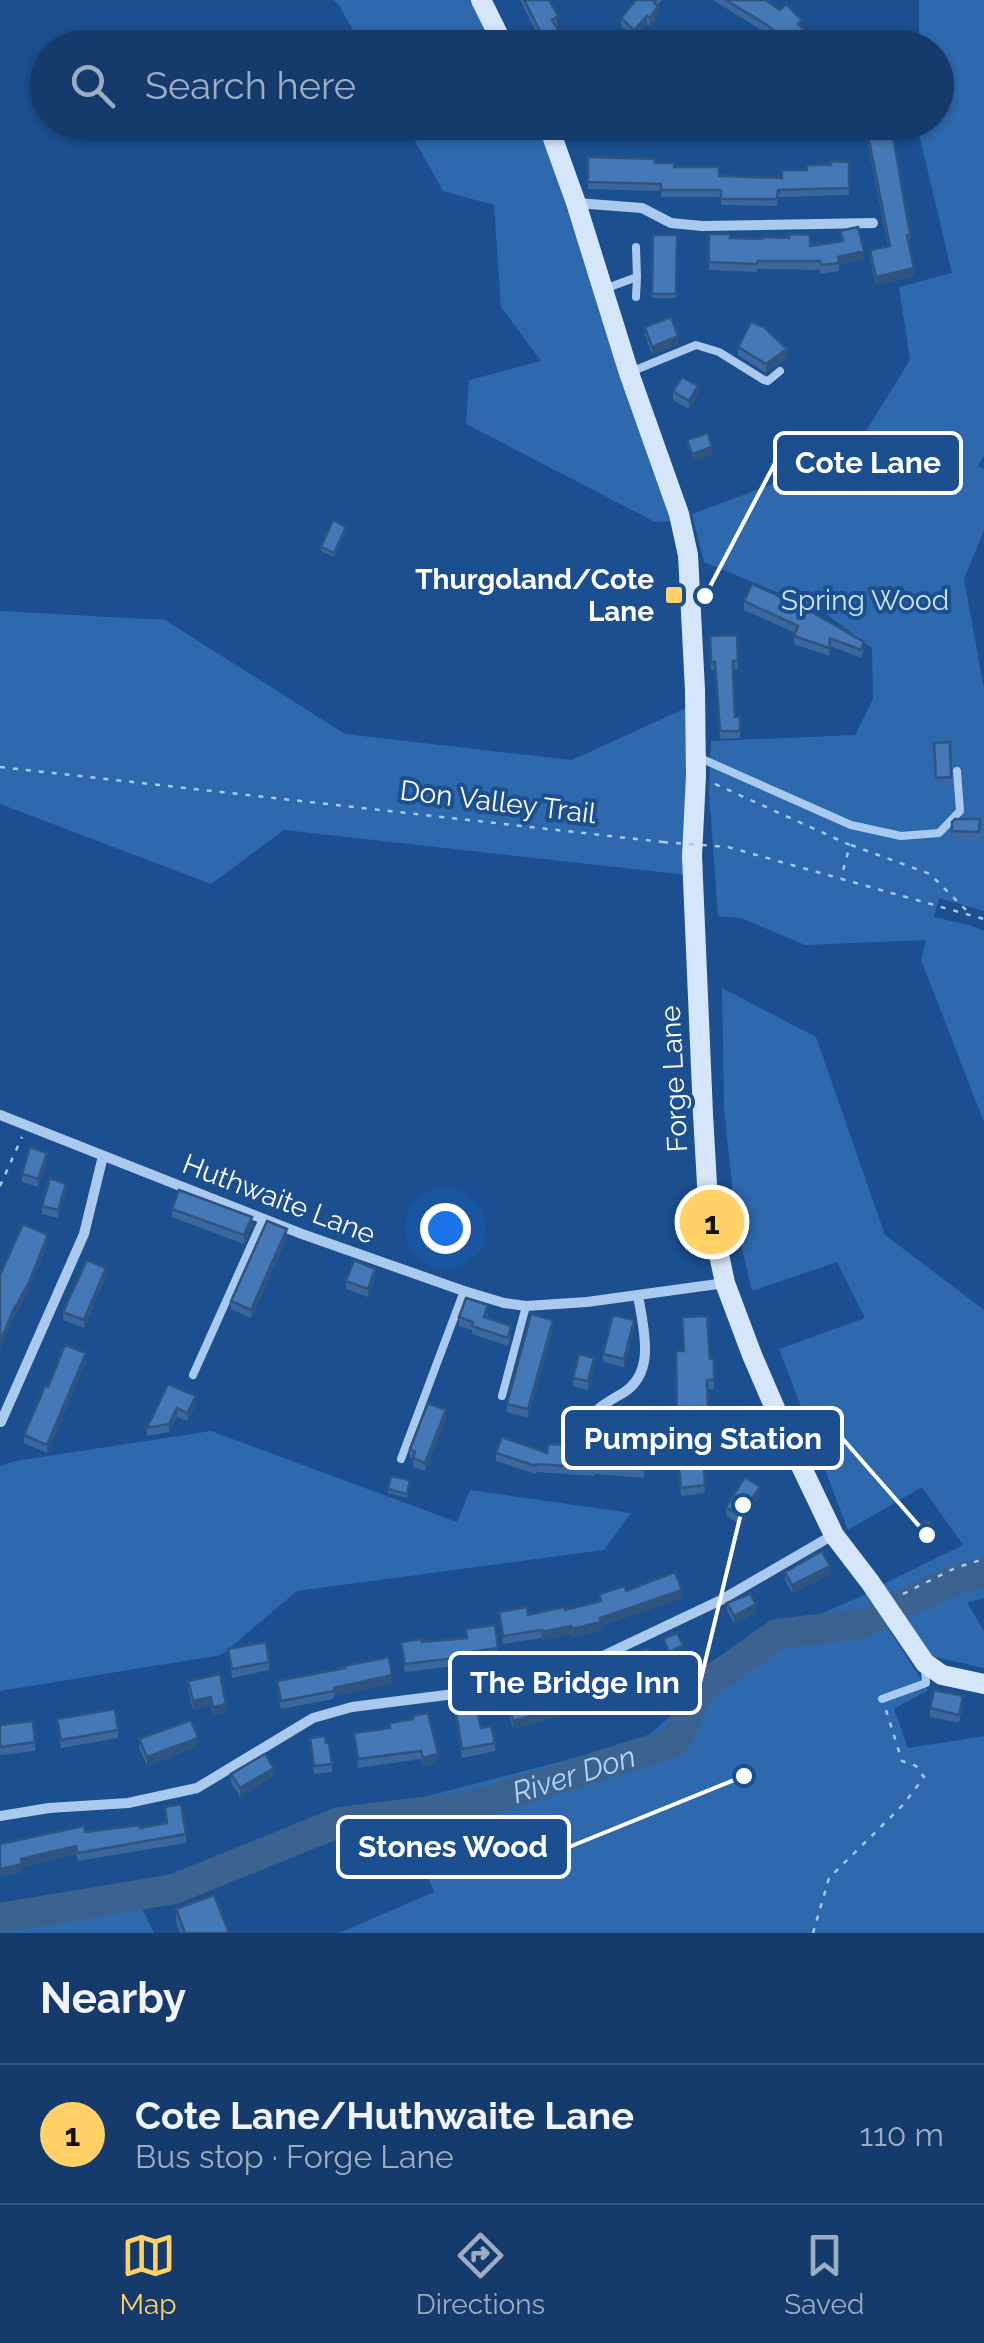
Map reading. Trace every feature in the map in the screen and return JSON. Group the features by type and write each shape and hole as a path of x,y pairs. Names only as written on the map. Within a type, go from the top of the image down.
{"street":[{"path":"481,0 496,30"},
{"name":"Forge Lane","path":"554,140 679,514 688,556 696,690 692,856 697,1002 708,1202 725,1283 790,1443 834,1534 886,1595 906,1636 925,1663"},
{"path":"576,203 642,208 671,222 702,226 873,222"},
{"name":"Huthwaite Lane","path":"0,1116 263,1219 504,1303 526,1306 587,1302 725,1283"},
{"path":"1,1422 84,1234 103,1156"},
{"path":"572,1424 589,1428 598,1408 634,1385 644,1368 638,1295"},
{"path":"0,1816 49,1808 128,1803 197,1788 313,1718 352,1707 548,1682 722,1600 834,1534"},
{"path":"925,1663 942,1674 984,1684"}],"lane":[{"path":"636,247 636,297"},
{"path":"603,290 637,277"},
{"path":"629,373 696,345 719,352 764,380 780,371"},
{"path":"696,766 851,825 901,836 939,833 960,811 957,771"},
{"path":"193,1375 263,1219"},
{"path":"401,1459 464,1291"},
{"path":"502,1396 526,1306"},
{"path":"882,1699 926,1683 925,1663"}],"path":[{"path":"696,766 850,845 930,874 972,916"},
{"name":"Don Valley Trail","path":"0,767 728,848 984,919"},
{"path":"841,879 850,845"},
{"path":"0,1186 26,1126"},
{"path":"886,1595 984,1559"},
{"path":"813,1933 830,1878 902,1805 924,1776 916,1766 902,1761 882,1699"}],"green space":[{"path":"333,0 471,0 486,30 353,30"},
{"name":"Spring Wood","path":"919,0 984,0 984,456 978,466 984,469 984,530 964,579 984,689 984,911 939,898 934,917 984,931 984,1122 921,960 926,940 805,945 741,918 718,916 709,792 711,741 855,735 873,699 872,648 822,611 704,562 692,514 851,455 910,360 899,287 952,273 920,140 954,140 954,30 919,30"},
{"path":"414,140 542,140 671,521 655,522 466,424 469,380 541,361 501,307 494,205 443,191"},
{"path":"0,611 165,620 345,734 572,760 686,708 688,875 284,830 211,884 0,804"},
{"path":"722,988 816,1037 885,1235 984,1310 984,1598 967,1603 984,1631 984,1668 930,1656 883,1584 963,1545 922,1487 848,1530 779,1349 865,1318 837,1262 752,1291 736,1222 724,1108"},
{"path":"211,1431 457,1522 470,1490 631,1513 604,1550 297,1591 221,1655 0,1691 0,1466"},
{"path":"866,1594 928,1690 894,1709 908,1748 984,1736 984,1933 339,1933 434,1892 397,1804 644,1740 747,1646"},
{"path":"132,1888 154,1933 0,1933 0,1919"}],"building":[{"path":"524,0 549,0 558,16 552,20 558,30 539,30"},
{"path":"636,0 656,0 658,6 634,30 621,18"},
{"path":"726,0 765,0 780,10 786,4 802,20 798,24 804,30 773,30"},
{"path":"869,140 894,140 914,268 876,277 870,250 890,246"},
{"path":"588,157 655,159 655,163 674,163 674,167 719,167 719,176 782,178 782,170 807,170 807,165 831,165 831,161 849,162 849,188 778,190 777,199 721,199 721,190 661,190 661,184 588,182"},
{"path":"858,227 864,251 838,257 839,263 709,262 709,234 763,239 810,235 810,246 843,241 840,231"},
{"path":"653,235 677,235 676,294 652,294"},
{"path":"671,317 678,336 652,347 645,327"},
{"path":"751,322 764,327 787,349 766,364 738,347"},
{"path":"682,377 698,386 689,401 673,391"},
{"path":"708,433 712,447 692,454 687,440"},
{"path":"333,520 346,527 334,553 321,547"},
{"path":"752,584 864,642 861,650 830,638 829,648 794,636 798,626 744,601"},
{"path":"737,635 738,661 733,661 733,675 735,717 740,716 740,731 720,731 710,636"},
{"path":"950,742 951,777 936,778 934,743"},
{"path":"955,819 980,819 979,832 952,831"},
{"path":"30,1147 47,1153 38,1179 22,1174"},
{"path":"50,1178 66,1184 58,1210 42,1206"},
{"path":"179,1190 252,1217 244,1235 172,1209"},
{"path":"267,1221 287,1229 251,1310 231,1301"},
{"path":"23,1224 48,1235 0,1342 0,1275"},
{"path":"87,1260 106,1268 84,1320 63,1312"},
{"path":"354,1260 375,1269 368,1289 346,1281"},
{"path":"466,1298 488,1305 484,1317 511,1326 508,1338 472,1326 473,1322 459,1317"},
{"path":"531,1314 553,1320 528,1409 507,1404"},
{"path":"613,1315 634,1320 624,1359 603,1354"},
{"path":"707,1316 714,1380 707,1380 708,1410 700,1410 705,1485 681,1488 677,1449 670,1450 669,1427 677,1426 676,1351 684,1351 682,1317"},
{"path":"65,1345 86,1353 47,1445 24,1435"},
{"path":"579,1354 594,1358 588,1381 573,1378"},
{"path":"168,1384 196,1396 187,1413 177,1408 169,1424 147,1428"},
{"path":"428,1403 446,1410 425,1463 413,1458 415,1452 410,1449"},
{"path":"502,1437 547,1453 548,1444 645,1449 644,1469 536,1466 496,1453"},
{"path":"391,1476 410,1480 407,1494 388,1489"},
{"path":"745,1477 760,1487 740,1516 726,1507"},
{"path":"930,1520 936,1536 924,1541 918,1525"},
{"path":"822,1551 830,1566 792,1585 785,1572"},
{"path":"675,1572 682,1590 600,1618 601,1622 503,1636 499,1612 527,1607 528,1615 564,1607 565,1610 601,1601 599,1594 625,1586 626,1591"},
{"path":"750,1594 756,1604 734,1616 727,1603"},
{"path":"495,1625 498,1648 405,1664 401,1642 467,1638 466,1629"},
{"path":"677,1633 683,1645 669,1652 663,1639"},
{"path":"266,1642 269,1662 232,1669 228,1649"},
{"path":"648,1648 657,1663 600,1690 602,1696 513,1721 506,1695 598,1671"},
{"path":"389,1657 392,1675 281,1701 277,1681"},
{"path":"220,1674 226,1704 213,1707 211,1697 193,1701 188,1681"},
{"path":"934,1690 963,1696 959,1715 930,1708"},
{"path":"476,1704 481,1728 491,1726 495,1743 462,1749 455,1707"},
{"path":"115,1709 118,1730 61,1740 57,1719"},
{"path":"428,1713 438,1754 423,1758 421,1751 358,1759 354,1733 390,1728 390,1723"},
{"path":"191,1720 198,1738 147,1757 139,1739"},
{"path":"33,1721 35,1742 0,1747 0,1725"},
{"path":"325,1736 332,1764 314,1766 310,1738"},
{"path":"265,1754 274,1768 240,1788 231,1774"},
{"path":"181,1804 186,1834 78,1853 76,1846 21,1859 22,1864 0,1869 0,1844 84,1826 85,1832 167,1823 165,1807"},
{"path":"214,1895 229,1933 185,1933 176,1909"}],"waterway":[{"name":"River Don","path":"0,1918 174,1889 340,1822 472,1806 675,1742 700,1688 777,1634 861,1624 950,1582 984,1572"}],"place":[{"name":"Thurgoland/Cote Lane","path":"674,595"},
{"name":"Cote Lane","path":"705,596"},
{"name":"Cote Lane/Huthwaite Lane","path":"712,1222"},
{"name":"The Bridge Inn","path":"743,1505"},
{"name":"Pumping Station","path":"927,1535"},
{"name":"Stones Wood","path":"744,1776"}]}
